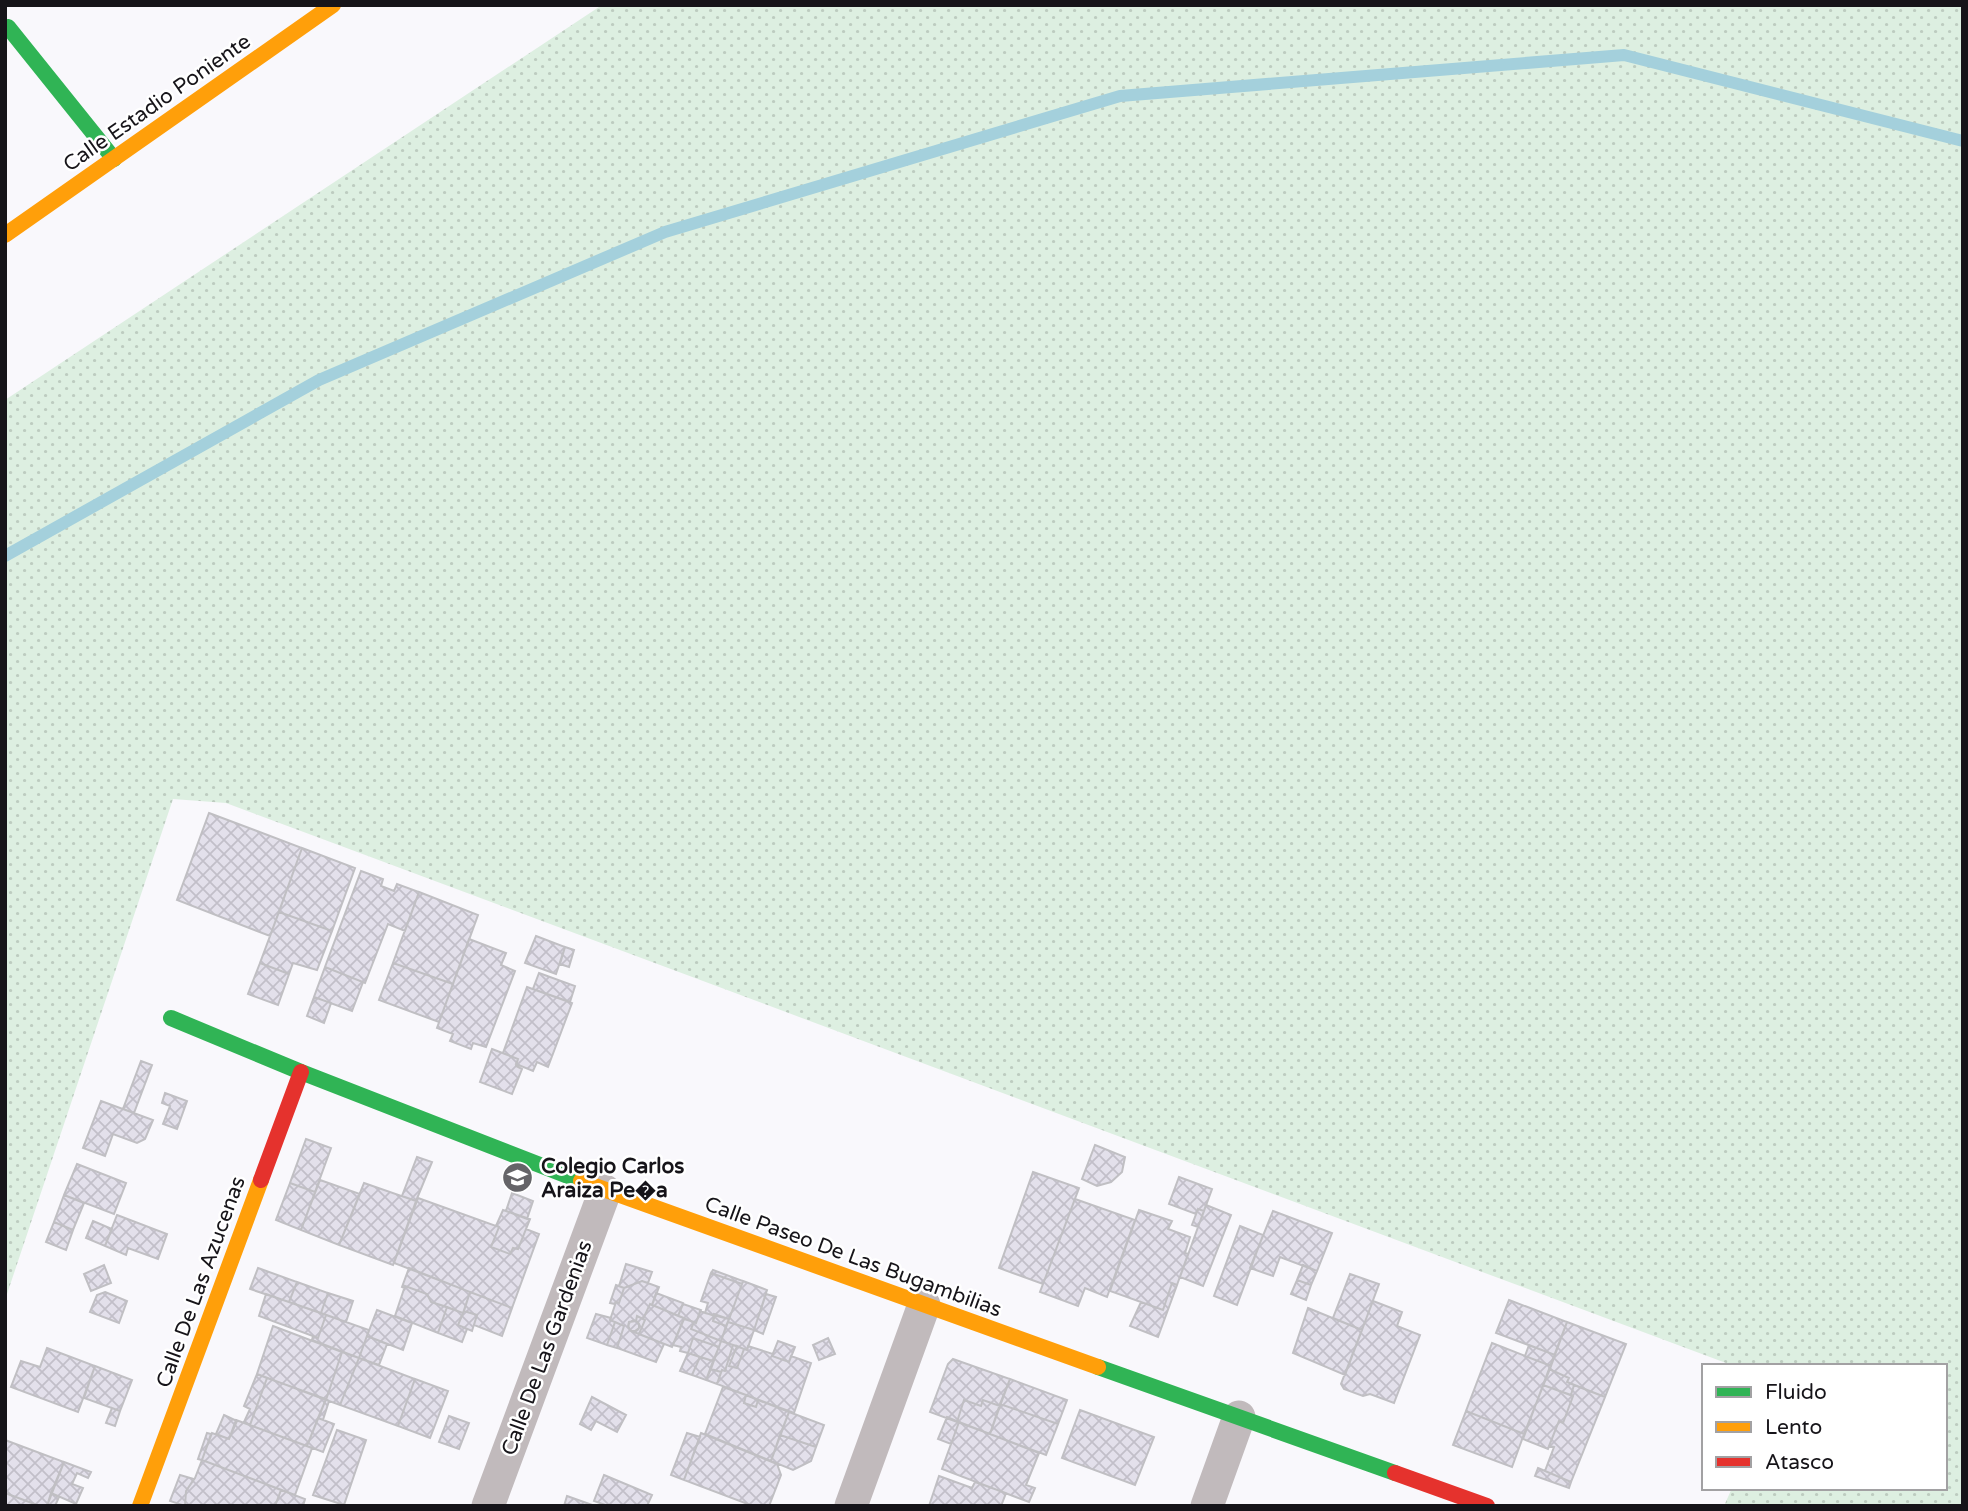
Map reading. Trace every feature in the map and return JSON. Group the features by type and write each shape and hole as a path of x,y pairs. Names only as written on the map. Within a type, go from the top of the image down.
{"street":[{"name":"Calle Estadio Poniente","path":"7,230 114,159 332,5"},
{"path":"8,27 114,159"},
{"name":"Calle Paseo De Las Bugambilias","path":"171,1018 605,1191 1487,1506"},
{"name":"Calle De Las Azucenas","path":"140,1506 302,1072"},
{"name":"Calle De Las Gardenias","path":"488,1506 605,1191"},
{"path":"851,1506 924,1305"},
{"path":"1208,1506 1239,1417"}],"green space":[{"path":"602,5 1963,5 1963,1506 1724,1506 1731,1490 1947,1490 1947,1364 1729,1364 226,803 173,799 5,1300 5,400"}],"building":[{"path":"209,813 302,848 270,936 177,900"},
{"path":"302,848 355,868 332,931 279,912"},
{"path":"361,871 383,879 381,886 394,891 397,884 419,892 405,931 388,924 365,983 325,967"},
{"path":"419,892 478,915 453,984 393,963"},
{"path":"279,912 332,931 317,970 293,963 289,974 260,963"},
{"path":"536,936 565,947 556,974 525,963"},
{"path":"469,939 506,953 501,965 515,971 486,1047 473,1043 471,1049 450,1041 453,1034 437,1028"},
{"path":"565,947 574,950 569,967 560,964"},
{"path":"260,963 289,974 278,1005 248,994"},
{"path":"393,963 453,984 439,1022 379,1000"},
{"path":"325,967 363,982 352,1011 314,997"},
{"path":"539,973 575,986 570,1002 533,989"},
{"path":"527,987 572,1003 548,1067 537,1062 533,1071 516,1064 518,1059 503,1053"},
{"path":"314,997 331,1003 324,1023 307,1016"},
{"path":"492,1049 518,1059 516,1066 522,1069 512,1094 480,1082"},
{"path":"141,1061 152,1065 134,1113 123,1109"},
{"path":"165,1093 187,1101 177,1129 163,1124 170,1106 162,1103"},
{"path":"101,1101 153,1120 145,1139 137,1143 113,1134 105,1156 83,1148"},
{"path":"306,1139 331,1148 315,1192 290,1183"},
{"path":"1095,1145 1125,1157 1122,1172 1111,1182 1097,1186 1082,1179"},
{"path":"417,1157 432,1162 416,1201 402,1196"},
{"path":"77,1164 126,1183 114,1214 64,1195"},
{"path":"1033,1172 1079,1188 1043,1284 999,1268"},
{"path":"1179,1177 1212,1189 1204,1211 1198,1209 1196,1214 1169,1204"},
{"path":"320,1180 360,1194 339,1245 301,1230"},
{"path":"290,1183 315,1192 301,1230 276,1220"},
{"path":"364,1183 416,1201 393,1265 339,1245"},
{"path":"512,1193 533,1201 527,1219 506,1211"},
{"path":"64,1195 84,1203 73,1230 54,1222"},
{"path":"418,1198 499,1227 491,1247 510,1254 513,1248 518,1249 526,1229 539,1234 512,1308 394,1263"},
{"path":"1075,1199 1135,1220 1107,1297 1085,1288 1078,1306 1040,1292"},
{"path":"1206,1205 1231,1215 1203,1286 1180,1277"},
{"path":"1198,1209 1204,1211 1198,1227 1192,1225"},
{"path":"503,1210 530,1219 518,1249 513,1248 510,1254 491,1247"},
{"path":"1139,1210 1172,1221 1168,1229 1190,1237 1185,1253 1188,1254 1177,1285 1172,1283 1163,1310 1110,1291"},
{"path":"1273,1211 1332,1233 1317,1271 1280,1257 1273,1276 1250,1268"},
{"path":"117,1215 167,1234 158,1259 128,1248 126,1255 105,1246"},
{"path":"93,1221 112,1229 105,1246 86,1238"},
{"path":"54,1222 73,1230 66,1250 46,1242"},
{"path":"1240,1226 1263,1235 1237,1305 1214,1296"},
{"path":"626,1264 652,1272 648,1283 642,1281 624,1288 619,1286"},
{"path":"104,1265 111,1283 91,1291 84,1274"},
{"path":"1303,1265 1317,1271 1311,1285 1297,1280"},
{"path":"258,1268 297,1282 289,1302 250,1289"},
{"path":"409,1268 470,1292 463,1313 431,1302 427,1294 402,1287"},
{"path":"713,1270 743,1281 742,1284 711,1273"},
{"path":"711,1273 742,1284 729,1319 705,1313 708,1303 701,1301"},
{"path":"1350,1274 1379,1284 1362,1330 1333,1318"},
{"path":"1297,1280 1311,1285 1306,1300 1291,1294"},
{"path":"642,1281 659,1287 643,1319 637,1316 636,1321 629,1322 628,1326 631,1331 664,1344 656,1362 617,1348 624,1326 610,1320 624,1288"},
{"path":"743,1281 767,1290 754,1330 728,1322"},
{"path":"297,1282 328,1293 321,1313 289,1302"},
{"path":"1172,1283 1177,1285 1158,1337 1130,1326 1141,1302 1163,1310"},
{"path":"616,1285 624,1288 619,1303 615,1304 610,1303"},
{"path":"405,1286 427,1294 431,1302 447,1307 438,1333 395,1316"},
{"path":"105,1292 127,1301 119,1323 90,1312 97,1295"},
{"path":"470,1292 512,1308 502,1336 474,1325 477,1315 464,1311"},
{"path":"328,1293 353,1301 346,1322 321,1313"},
{"path":"656,1293 683,1303 678,1316 652,1305"},
{"path":"266,1294 326,1315 318,1338 259,1316"},
{"path":"766,1294 776,1297 763,1334 754,1330"},
{"path":"1509,1300 1567,1322 1555,1355 1496,1333"},
{"path":"1373,1301 1402,1312 1397,1326 1420,1335 1394,1403 1370,1394 1363,1396 1344,1389 1341,1384"},
{"path":"650,1304 684,1318 672,1347 639,1334"},
{"path":"683,1304 701,1310 696,1323 678,1316"},
{"path":"447,1307 463,1313 458,1325 467,1329 462,1342 438,1333"},
{"path":"1308,1308 1362,1330 1345,1375 1293,1353"},
{"path":"377,1310 412,1323 403,1350 367,1336"},
{"path":"464,1311 477,1315 472,1331 458,1325"},
{"path":"700,1311 715,1316 713,1321 726,1326 721,1341 691,1329"},
{"path":"596,1314 611,1318 610,1320 615,1322 607,1345 587,1338"},
{"path":"714,1314 729,1319 726,1326 713,1321"},
{"path":"326,1315 369,1330 359,1358 312,1340 313,1336 318,1338"},
{"path":"637,1316 645,1320 639,1334 631,1331 639,1328"},
{"path":"684,1319 694,1322 691,1329 721,1341 719,1347 693,1338 688,1353 680,1351 681,1347 673,1345"},
{"path":"634,1320 640,1326 634,1332 628,1326"},
{"path":"615,1322 624,1326 617,1348 607,1345"},
{"path":"728,1322 754,1330 747,1350 721,1341"},
{"path":"1567,1322 1626,1344 1605,1397 1567,1382 1569,1378 1549,1369"},
{"path":"273,1326 342,1352 326,1400 257,1374"},
{"path":"367,1336 387,1344 379,1365 359,1358"},
{"path":"693,1338 719,1347 713,1361 688,1353"},
{"path":"828,1338 835,1354 819,1360 813,1345"},
{"path":"721,1341 733,1345 725,1371 721,1372 711,1369"},
{"path":"778,1341 795,1347 789,1362 772,1356"},
{"path":"1492,1343 1551,1366 1524,1434 1466,1411"},
{"path":"733,1345 737,1346 729,1366 737,1368 744,1349 747,1350 748,1346 789,1362 791,1356 811,1363 794,1413 717,1384 722,1370 725,1371"},
{"path":"1529,1345 1555,1355 1551,1366 1525,1356"},
{"path":"737,1346 744,1349 737,1368 729,1366"},
{"path":"47,1348 95,1366 78,1412 11,1387 21,1361 40,1367"},
{"path":"342,1352 359,1358 340,1405 326,1400"},
{"path":"688,1353 700,1357 692,1375 680,1371"},
{"path":"700,1357 713,1361 706,1380 692,1375"},
{"path":"359,1358 415,1379 398,1426 340,1405"},
{"path":"953,1359 1010,1379 1000,1406 983,1400 981,1406 964,1400 957,1422 930,1412 948,1364"},
{"path":"95,1366 132,1380 120,1411 84,1398"},
{"path":"711,1369 721,1372 717,1384 706,1380"},
{"path":"1549,1369 1569,1378 1567,1382 1574,1385 1571,1395 1543,1385"},
{"path":"257,1374 267,1378 250,1425 244,1422 250,1409 244,1406"},
{"path":"267,1378 326,1399 307,1446 250,1425"},
{"path":"415,1379 448,1391 430,1438 398,1426"},
{"path":"1010,1379 1067,1400 1058,1424 1000,1404"},
{"path":"1543,1385 1573,1396 1563,1423 1559,1421 1548,1449 1523,1439"},
{"path":"1574,1385 1605,1397 1571,1482 1545,1471 1554,1447 1549,1446 1559,1421 1563,1423"},
{"path":"723,1387 746,1395 744,1403 756,1407 758,1400 789,1412 771,1461 705,1434"},
{"path":"746,1395 758,1400 756,1407 744,1403"},
{"path":"592,1397 626,1415 617,1432 596,1421 591,1430 580,1424"},
{"path":"326,1399 329,1401 323,1420 318,1418"},
{"path":"964,1400 981,1406 983,1400 1000,1406 990,1434 957,1422"},
{"path":"1000,1404 1058,1424 1046,1455 990,1434"},
{"path":"112,1408 120,1411 115,1426 106,1423"},
{"path":"1080,1410 1154,1437 1135,1485 1062,1458"},
{"path":"1466,1411 1524,1434 1512,1467 1453,1445"},
{"path":"789,1412 824,1425 816,1447 780,1435"},
{"path":"224,1415 237,1421 229,1439 216,1434"},
{"path":"449,1416 469,1423 459,1449 439,1442"},
{"path":"947,1417 959,1422 951,1444 938,1439"},
{"path":"318,1418 334,1424 323,1452 307,1446"},
{"path":"236,1420 312,1448 295,1495 202,1460 212,1433 229,1439"},
{"path":"959,1422 1039,1453 1026,1485 1035,1488 1029,1502 942,1469"},
{"path":"337,1430 366,1440 344,1505 313,1495"},
{"path":"207,1433 211,1434 202,1460 198,1459"},
{"path":"687,1433 700,1437 684,1480 671,1475"},
{"path":"701,1433 777,1464 781,1475 769,1506 753,1506 684,1480"},
{"path":"780,1435 816,1447 811,1461 793,1470 771,1461"},
{"path":"5,1440 64,1462 47,1506 5,1493"},
{"path":"202,1460 281,1490 275,1506 185,1506 186,1491"},
{"path":"64,1462 91,1472 88,1478 77,1473 72,1484 83,1488 76,1504 51,1493"},
{"path":"1538,1468 1571,1482 1569,1488 1535,1476"},
{"path":"180,1475 194,1479 186,1491 185,1506 170,1501"},
{"path":"604,1475 652,1495 647,1506 608,1506 594,1501"},
{"path":"939,1476 972,1488 975,1482 1006,1493 1001,1506 929,1506"},
{"path":"281,1490 305,1499 303,1506 275,1506"},
{"path":"5,1493 40,1506 5,1506"},
{"path":"51,1493 59,1497 55,1506 47,1506"},
{"path":"567,1496 595,1506 564,1506"}],"waterway":[{"path":"5,556 319,380 665,232 1120,96 1624,55 1963,141"}],"traffic: fast":[{"path":"8,27 114,159"},
{"path":"171,1018 301,1072 581,1181"},
{"path":"1098,1367 1395,1473"}],"traffic: slow":[{"path":"5,235 333,5"},
{"path":"140,1506 261,1180"},
{"path":"581,1181 1098,1367"}],"traffic: jam":[{"path":"261,1180 301,1072"},
{"path":"1395,1473 1487,1506"}],"place":[{"name":"Colegio Carlos Araiza Pe�a","path":"518,1178"}]}
